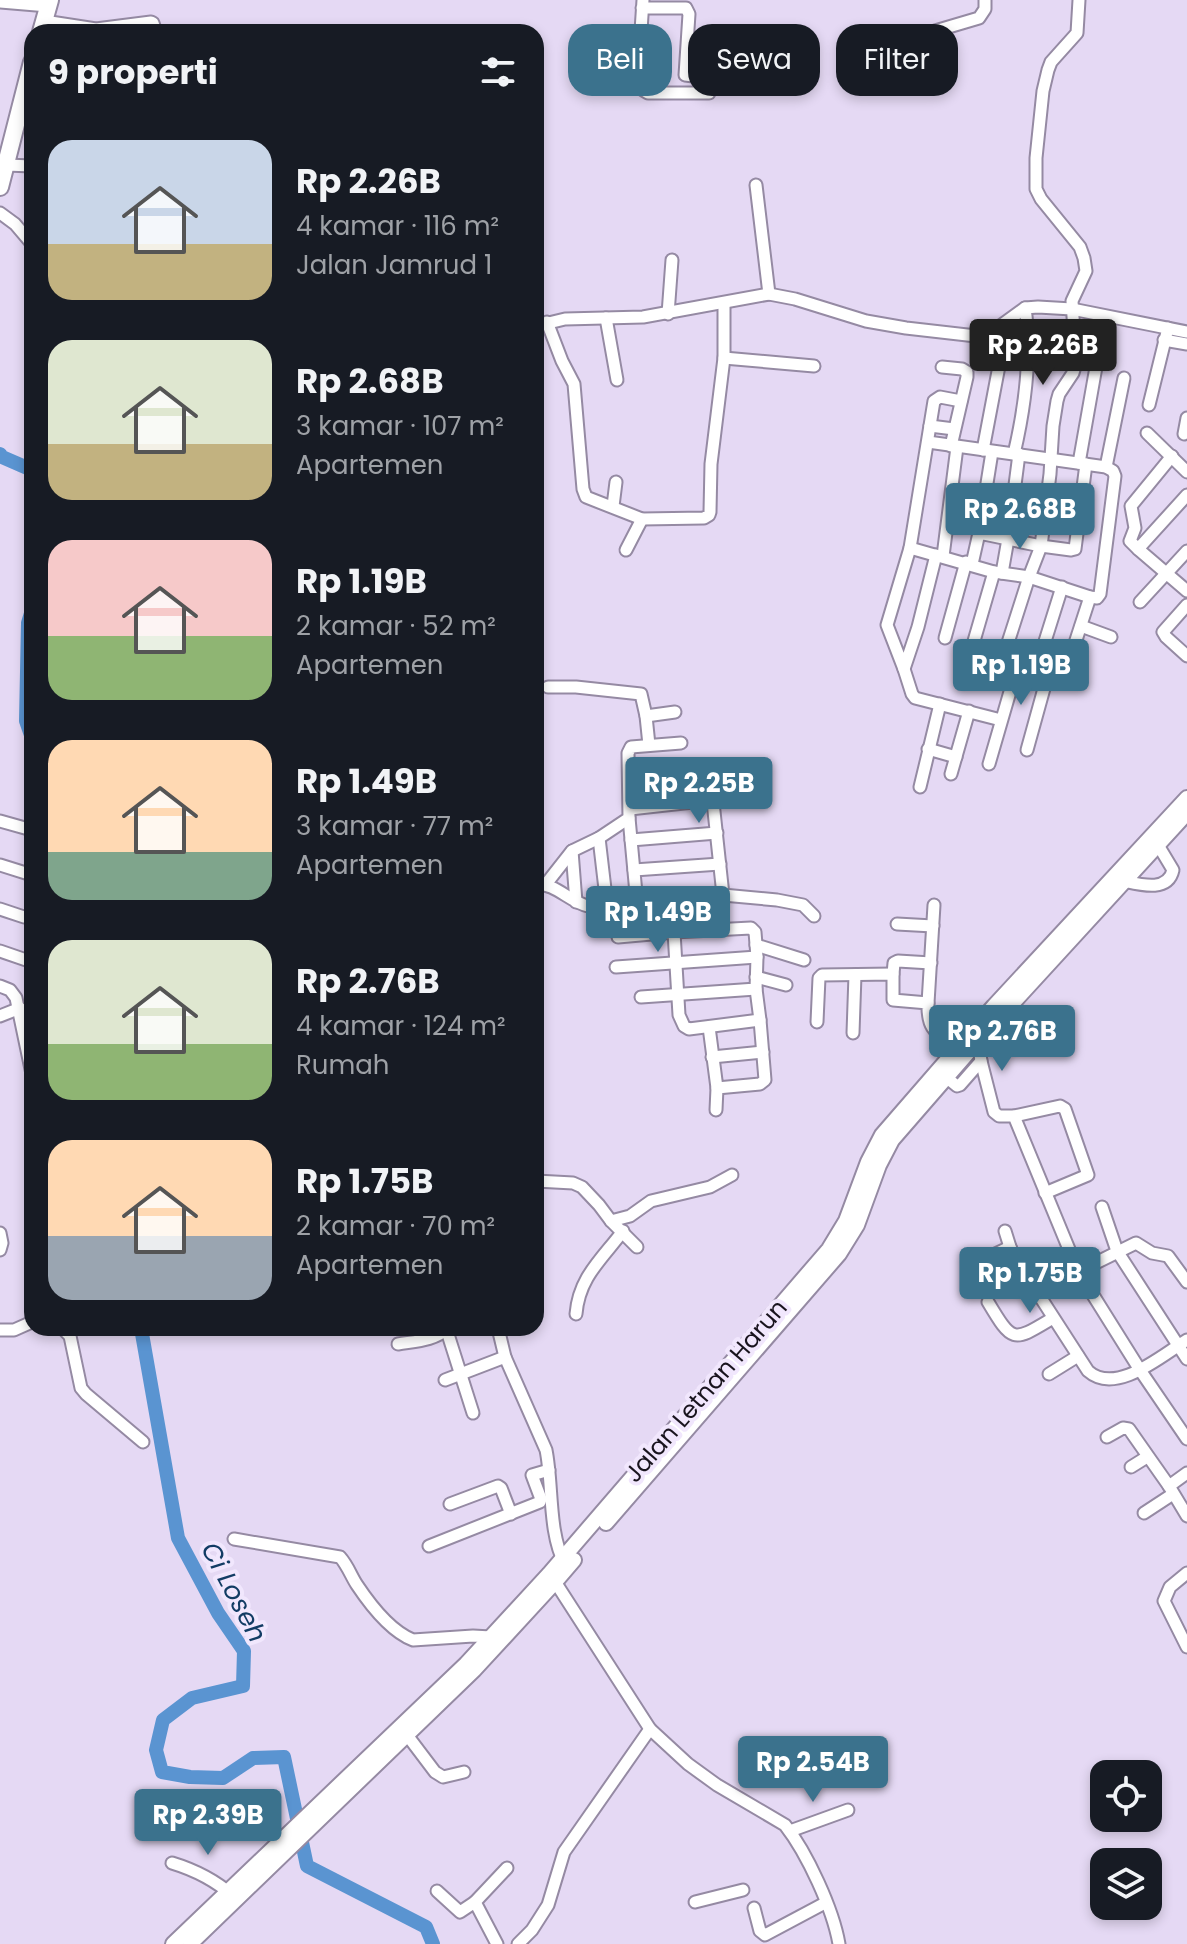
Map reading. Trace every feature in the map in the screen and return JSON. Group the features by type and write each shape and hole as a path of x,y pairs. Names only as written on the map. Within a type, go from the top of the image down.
{"highway":[{"path":"0,187 24,91"}],"main road":[{"name":"Jalan Letnan Harun","path":"1117,884 1187,798"},
{"name":"Jalan Letnan Harun","path":"706,1399 839,1254 857,1225 879,1165 892,1140 947,1078 975,1037 1187,813"},
{"name":"Jalan Letnan Harun","path":"312,1817 407,1735 474,1670 706,1399 829,1249 846,1221 868,1162 882,1135 957,1048 975,1037"},
{"name":"Jalan Letnan Harun","path":"173,1944 258,1870 553,1578"},
{"name":"Jalan Letnan Harun","path":"190,1944 232,1895"}],"street":[{"path":"958,24 979,18 985,9 985,0"},
{"path":"1079,0 1077,33 1051,62 1048,70 1036,158 1036,189 1080,247 1086,271 1072,298 1077,354 1074,371 1058,397 1041,546 1005,652 1008,660 1064,677 1090,597"},
{"path":"0,2 78,24"},
{"path":"681,93 685,75 688,10 643,4 638,77 643,90 648,93 706,95 711,91 710,78 685,75"},
{"path":"4,162 24,165"},
{"path":"756,185 769,294"},
{"path":"0,213 24,235"},
{"path":"668,314 672,260"},
{"path":"544,323 565,319 668,314 769,294 866,321 976,336 996,329 1025,308 1072,309 1166,334 1187,344"},
{"path":"544,329 574,384 584,493 590,499 642,519 704,518 709,515 711,464 724,358 724,303"},
{"path":"965,672 1008,539 1027,370 1025,308"},
{"path":"606,318 617,380"},
{"path":"1166,334 1187,332"},
{"path":"1149,405 1166,334"},
{"path":"979,533 1041,546 1075,549 1094,361 1077,354"},
{"path":"724,358 814,366"},
{"path":"945,638 979,533 999,366"},
{"path":"904,669 940,555 954,429 967,372 942,367"},
{"path":"1106,467 1124,378"},
{"path":"961,401 936,398 934,401 910,548 888,628 913,696 1001,720"},
{"path":"1184,434 1187,418"},
{"path":"930,426 954,429"},
{"path":"1147,433 1187,472"},
{"path":"910,548 998,572 1029,577 1090,597 1097,598 1100,594 1115,473 1110,468 928,442"},
{"path":"1172,456 1131,506 1135,528 1130,541 1187,591"},
{"path":"613,506 616,482"},
{"path":"1138,549 1187,495"},
{"path":"626,550 642,519"},
{"path":"1140,602 1187,551"},
{"path":"1027,750 1062,587"},
{"path":"1187,605 1163,630 1166,637 1187,656"},
{"path":"1081,626 1111,637"},
{"path":"989,764 1018,664"},
{"path":"548,687 641,694 649,745"},
{"path":"920,787 940,704"},
{"path":"951,774 969,711"},
{"path":"646,716 675,712"},
{"path":"637,904 631,840 629,750 633,746 681,743"},
{"path":"928,749 956,757"},
{"path":"629,777 697,773 700,776 702,801"},
{"path":"544,882 572,851 599,838 630,813 702,801 713,802 723,895"},
{"path":"0,821 24,828"},
{"path":"631,840 717,833"},
{"path":"599,838 607,906"},
{"path":"1117,884 1162,885 1170,879 1173,870 1158,845"},
{"path":"572,851 576,902"},
{"path":"634,870 720,864"},
{"path":"0,865 24,872"},
{"path":"1173,870 1187,865"},
{"path":"544,886 593,907 723,895 790,902 803,905 814,916"},
{"path":"671,900 679,1015 684,1026 695,1029 760,1020"},
{"path":"934,905 928,1017 931,1027 957,1048"},
{"path":"0,909 24,917"},
{"path":"897,924 933,926"},
{"path":"618,937 751,928 755,932 756,983 765,1080 763,1083 717,1088"},
{"path":"0,951 24,959"},
{"path":"616,967 757,951 804,960"},
{"path":"928,1003 895,1001 893,974 894,963 898,961 931,963"},
{"path":"817,1022 819,977 822,975 893,974"},
{"path":"853,1033 855,975"},
{"path":"641,997 756,983 786,985"},
{"path":"0,986 14,994 24,1030"},
{"path":"0,1016 20,1008"},
{"path":"709,1027 717,1088 716,1110"},
{"path":"975,1037 994,1112 999,1116 1014,1116 1060,1106 1065,1109 1088,1175 1045,1193"},
{"path":"712,1057 763,1052"},
{"path":"947,1078 960,1085 981,1061"},
{"path":"1014,1116 1078,1271 1187,1439"},
{"path":"611,1221 630,1216 651,1201 710,1187 732,1175"},
{"path":"544,1181 573,1183 582,1187 637,1247"},
{"path":"1102,1207 1117,1251 1183,1343 1187,1359"},
{"path":"576,1314 577,1297 583,1284 623,1231"},
{"path":"1005,1231 1024,1279 1037,1292 1088,1371 1099,1378 1112,1379 1140,1370 1183,1343"},
{"path":"0,1233 0,1250"},
{"path":"1037,1292 1136,1243 1152,1253 1168,1256 1187,1282"},
{"path":"985,1259 1010,1247"},
{"path":"988,1302 1001,1324 1013,1334 1025,1335 1053,1318"},
{"path":"0,1330 14,1330 24,1326"},
{"path":"70,1336 81,1388 143,1442"},
{"path":"398,1344 438,1336"},
{"path":"448,1336 473,1413"},
{"path":"500,1336 505,1357 546,1450 551,1504 565,1563"},
{"path":"1049,1374 1078,1356"},
{"path":"445,1380 505,1357"},
{"path":"1107,1437 1123,1428 1129,1429 1187,1516"},
{"path":"1131,1467 1147,1457"},
{"path":"429,1546 540,1502 532,1475 549,1470"},
{"path":"1144,1513 1187,1473"},
{"path":"450,1504 498,1486 511,1514"},
{"path":"234,1539 340,1557 369,1603 384,1619 413,1640 491,1637"},
{"path":"1187,1573 1170,1587 1164,1601 1187,1647"},
{"path":"553,1578 650,1729 688,1764 790,1831 806,1858 839,1944"},
{"path":"518,1944 532,1930 548,1905 564,1852 650,1729"},
{"path":"407,1735 435,1772 443,1777 464,1772"},
{"path":"790,1831 848,1810"},
{"path":"172,1863 197,1871 232,1895"},
{"path":"437,1891 460,1912 475,1902 507,1868"},
{"path":"695,1902 743,1890"},
{"path":"475,1902 497,1944"},
{"path":"754,1908 760,1931 765,1935 825,1903"}],"waterway":[{"name":"Ci Loseh","path":"0,454 24,467"},
{"name":"Ci Loseh","path":"142,1336 178,1538 218,1613 244,1651 243,1686 192,1698 163,1720 156,1750 162,1772 223,1778 253,1758 284,1757 307,1866 426,1927 433,1944"}]}
